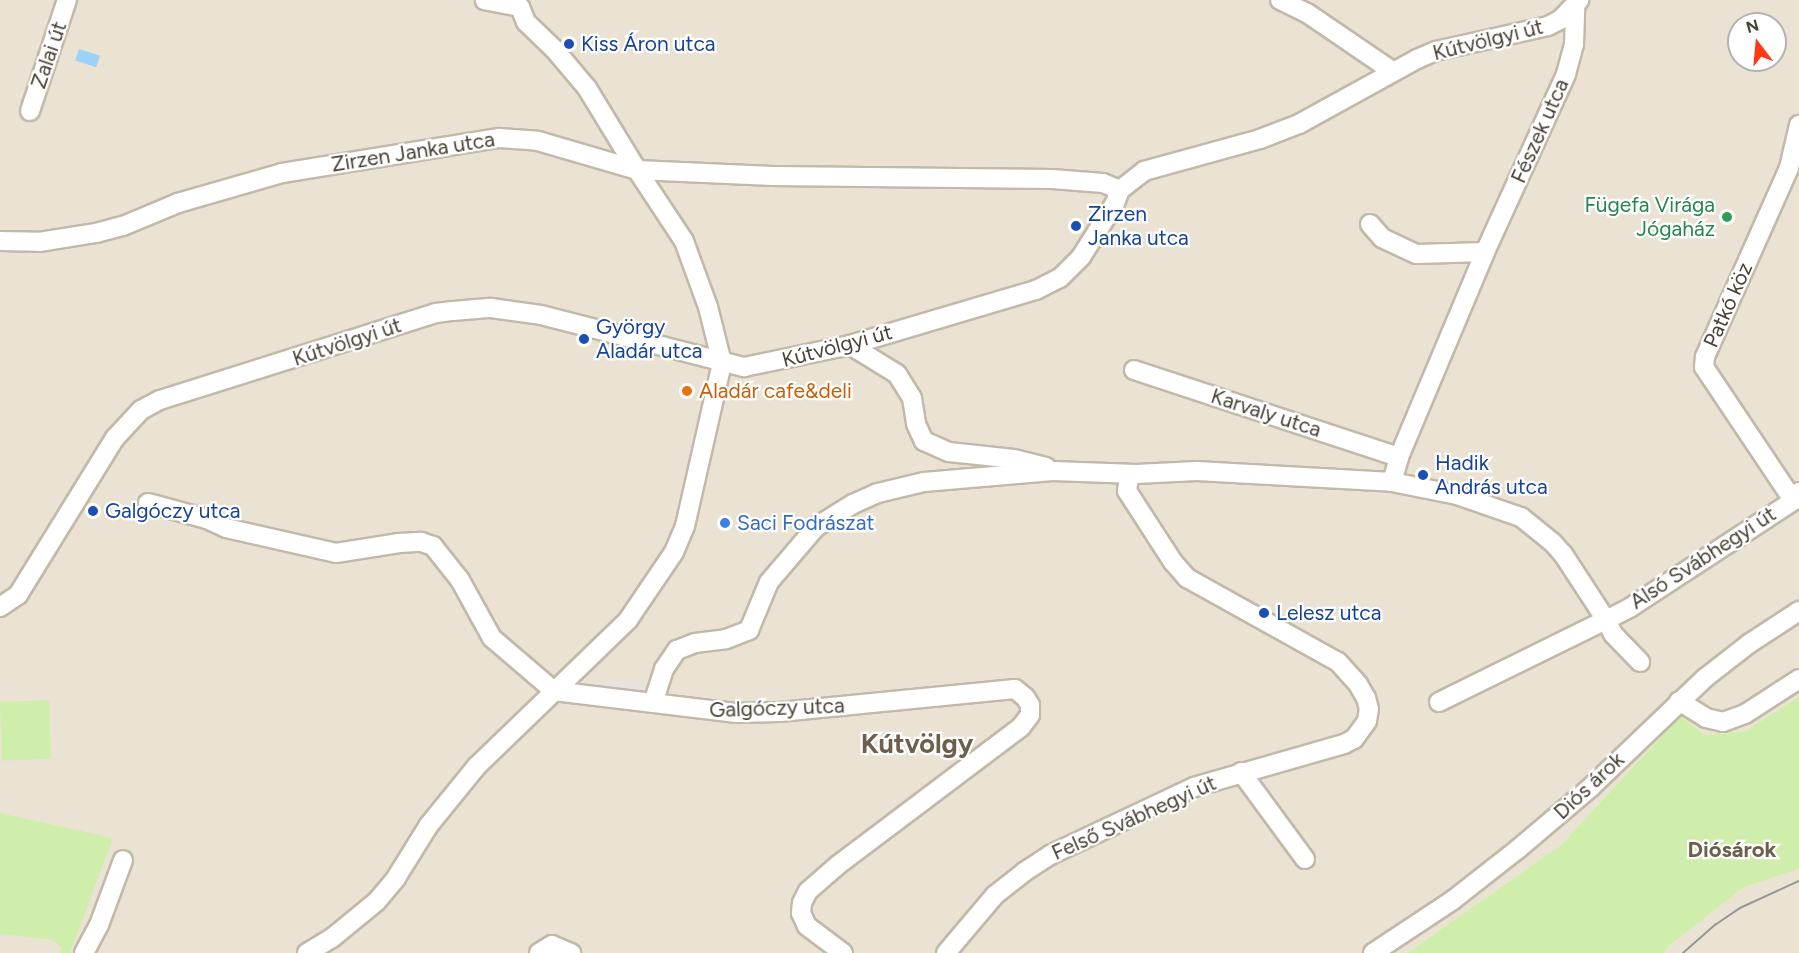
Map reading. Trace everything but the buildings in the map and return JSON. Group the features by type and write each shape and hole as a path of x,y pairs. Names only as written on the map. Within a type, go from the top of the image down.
{"street":[{"name":"Zalai út","path":"30,111 68,0"},
{"path":"308,953 332,939 377,901 396,878 455,791 477,766 628,620 674,552 685,526 722,363 708,307 684,240 637,170 587,88 554,49 526,22 520,3 485,0"},
{"path":"1281,0 1307,13 1392,71"},
{"name":"Kútvölgyi út","path":"0,607 18,595 82,488 121,431 141,410 160,400 436,313 477,309 511,309 541,315 744,367 850,345 1036,290 1060,278 1082,258 1115,203 1119,190 1144,171 1260,139 1299,124 1392,71 1436,51 1548,26 1560,20 1577,3"},
{"name":"Fészek utca","path":"1392,482 1399,457 1485,252 1566,75 1574,44 1577,3"},
{"path":"1795,165 1799,125"},
{"name":"Zirzen Janka utca","path":"0,240 39,242 96,233 123,226 178,203 282,173 476,140 516,138 538,141 637,170 773,176 1052,179 1103,183 1119,190"},
{"name":"Patkó köz","path":"1795,165 1705,357 1704,367 1797,496"},
{"path":"1370,224 1382,238 1417,254 1485,252"},
{"path":"850,345 897,374 912,399 916,424 924,441 949,452 1014,459 1040,464 1053,471"},
{"name":"Karvaly utca","path":"1134,370 1399,457"},
{"path":"653,703 664,669 677,650 695,643 726,639 749,630 769,582 784,561 816,527 854,504 878,493 924,482 1053,471 1136,474 1197,471 1392,482 1465,498 1521,517 1553,543 1602,613 1613,634 1640,662"},
{"name":"Felső Svábhegyi út","path":"946,953 994,896 1050,855 1194,787 1330,749 1354,740 1367,721 1369,709 1358,684 1338,662 1186,578 1127,492 1129,476 1136,474"},
{"name":"Alsó Svábhegyi út","path":"1439,702 1602,613 1630,607 1797,496"},
{"path":"148,503 198,516 226,528 336,553 399,543 421,542 434,546 460,580 492,638 554,691"},
{"name":"Diós árok","path":"1373,953 1453,900 1527,842 1591,787 1679,701 1750,643 1799,611"},
{"path":"1679,701 1706,718 1723,722 1745,714 1799,679"},
{"name":"Galgóczy utca","path":"554,691 735,713 870,704 1001,689 1015,689 1025,697 1030,705 1030,715 1020,727 838,865 808,891 802,903 801,913 807,926 843,953"},
{"path":"1241,772 1305,859"},
{"path":"84,953 99,925 123,860"},
{"path":"538,953 552,945 571,953"}],"shaded area":[{"path":"0,0 1799,0 1799,697 1745,731 1705,735 1680,716 1561,845 1407,953 0,953"},
{"path":"596,679 647,685 645,702 594,696"},
{"path":"1799,869 1799,953 1664,953 1669,946 1743,888"}],"green space":[{"path":"1799,697 1799,869 1743,888 1669,946 1664,953 1407,953 1561,845 1680,716 1705,735 1745,731"},
{"path":"49,700 51,759 2,761 0,702"},
{"path":"0,813 113,838 70,953 60,953 61,947 52,940 0,934"}],"water":[{"path":"79,49 100,56 96,67 75,60"}],"tram line":[{"path":"1683,953 1715,925 1740,908 1799,881"}],"place":[{"name":"Kiss Áron utca","path":"569,44"},
{"name":"Fügefa Virága Jógaház","path":"1727,217"},
{"name":"Zirzen Janka utca","path":"1076,226"},
{"name":"György Aladár utca","path":"584,339"},
{"name":"Aladár cafe&deli","path":"687,391"},
{"name":"Hadik András utca","path":"1423,475"},
{"name":"Galgóczy utca","path":"93,511"},
{"name":"Saci Fodrászat","path":"725,523"},
{"name":"Lelesz utca","path":"1264,613"}],"district":[{"name":"Kútvölgy","path":"917,744"},
{"name":"Diósárok","path":"1732,850"}]}
